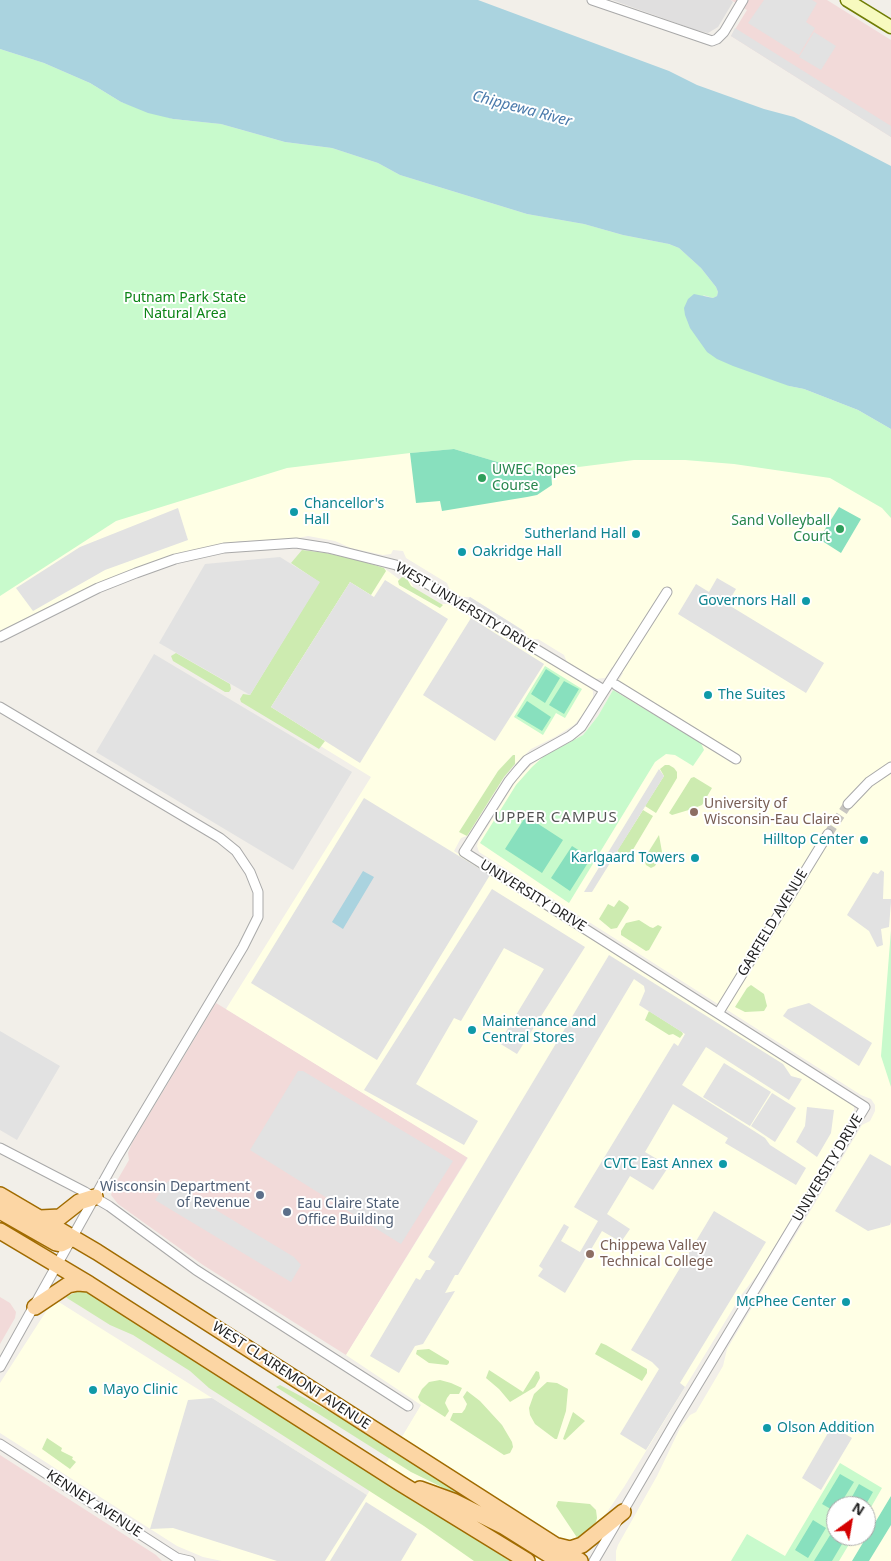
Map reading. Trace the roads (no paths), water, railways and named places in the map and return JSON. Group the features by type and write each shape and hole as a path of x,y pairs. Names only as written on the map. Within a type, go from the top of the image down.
{"main road":[{"path":"847,0 891,27"},
{"name":"WEST CLAIREMONT AVENUE","path":"0,1195 73,1238 558,1554 580,1561"},
{"path":"40,1218 60,1217 79,1202 94,1197"},
{"path":"0,1211 56,1243 61,1244 73,1238"},
{"path":"0,1231 89,1284 400,1483 527,1561"},
{"path":"35,1307 68,1285 78,1283 89,1284"},
{"path":"400,1483 442,1496 558,1554 582,1545 623,1512"}],"street":[{"path":"592,0 712,41 724,32 743,0"},
{"name":"WEST UNIVERSITY DRIVE","path":"0,637 98,588 136,572 175,559 224,548 296,543 328,548 396,565 604,690"},
{"path":"604,690 667,592"},
{"path":"616,685 736,759"},
{"name":"UNIVERSITY DRIVE","path":"594,1561 678,1417 865,1107 719,1012 464,852 509,781 519,769 527,760 570,736 581,727 604,690"},
{"path":"0,707 220,838 236,851 250,872 258,892 258,917 244,946 94,1197 58,1266 0,1367"},
{"path":"848,804 869,782 891,767"},
{"name":"GARFIELD AVENUE","path":"719,1012 828,834"},
{"path":"0,1148 115,1210 196,1270 408,1406"},
{"name":"KENNEY AVENUE","path":"0,1444 176,1559 190,1561"}],"water":[{"name":"Chippewa River","path":"0,0 478,0 669,71 697,85 764,109 794,117 891,166 891,429 858,410 804,389 789,386 733,366 707,352 690,328 684,308 688,299 694,294 713,298 717,296 718,292 701,268 679,248 584,224 527,214 400,175 378,163 332,148 285,142 221,124 173,119 148,113 121,102 90,83 44,63 0,49"},
{"path":"363,871 374,877 343,929 332,922"}],"tunnel":[{"path":"828,834 848,804"}],"place":[{"name":"UWEC Ropes Course","path":"482,478"},
{"name":"Chancellor's Hall","path":"294,512"},
{"name":"Sand Volleyball Court","path":"840,529"},
{"name":"Sutherland Hall","path":"636,534"},
{"name":"Oakridge Hall","path":"462,552"},
{"name":"Governors Hall","path":"806,601"},
{"name":"The Suites","path":"708,695"},
{"name":"University of Wisconsin-Eau Claire","path":"694,812"},
{"name":"Hilltop Center","path":"864,840"},
{"name":"Karlgaard Towers","path":"695,858"},
{"name":"Maintenance and Central Stores","path":"472,1030"},
{"name":"CVTC East Annex","path":"723,1164"},
{"name":"Wisconsin Department of Revenue","path":"260,1195"},
{"name":"Eau Claire State Office Building","path":"287,1212"},
{"name":"Chippewa Valley Technical College","path":"590,1254"},
{"name":"McPhee Center","path":"846,1302"},
{"name":"Mayo Clinic","path":"93,1390"},
{"name":"Olson Addition","path":"767,1428"}],"district":[{"name":"UPPER CAMPUS","path":"556,818"}],"park label":[{"name":"Putnam Park State Natural Area","path":"185,306"}]}
